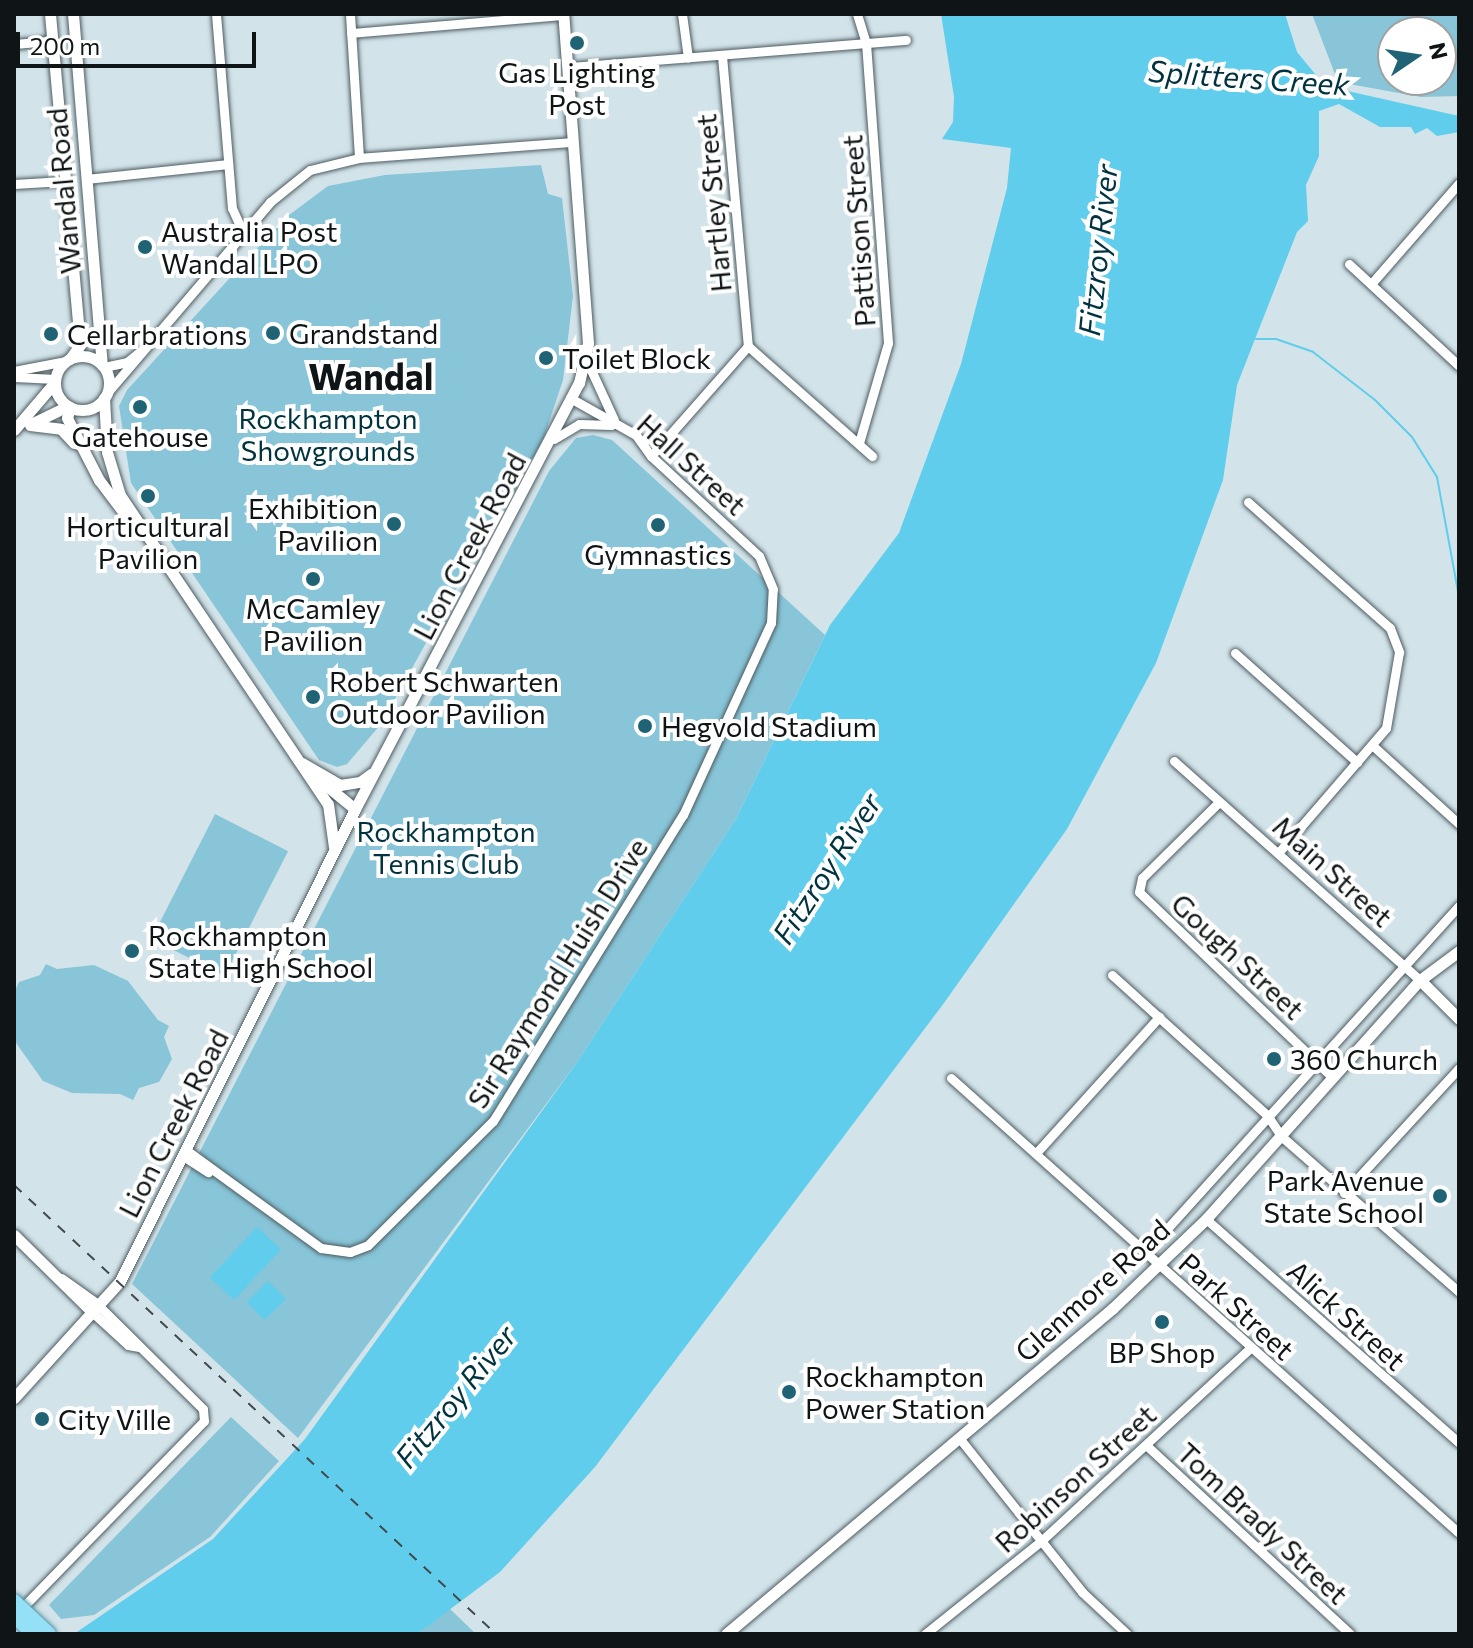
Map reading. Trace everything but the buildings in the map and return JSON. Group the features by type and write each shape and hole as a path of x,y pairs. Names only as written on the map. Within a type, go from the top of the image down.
{"highway":[{"path":"14,1601 49,1634"},
{"path":"14,1616 33,1634"}],"street":[{"name":"Wandal Road","path":"50,14 80,345 68,360"},
{"name":"Wandal Road","path":"73,14 103,366"},
{"path":"216,14 232,208 243,233"},
{"path":"350,14 359,158"},
{"path":"422,14 423,27"},
{"path":"351,33 563,14"},
{"name":"Lion Creek Road","path":"14,1398 120,1281 355,809 554,439 572,399 586,359 569,67 563,14"},
{"path":"682,14 688,58"},
{"name":"Pattison Street","path":"857,14 866,43 888,343 859,443"},
{"path":"14,44 75,39"},
{"path":"569,67 906,40"},
{"name":"Hartley Street","path":"722,56 748,346"},
{"path":"14,438 30,425 69,406 92,408 154,341 243,233 298,177 359,158 572,142"},
{"path":"14,184 228,164"},
{"path":"1371,284 1459,183"},
{"path":"1349,264 1459,366"},
{"path":"78,323 98,325"},
{"path":"14,371 90,357 103,366 127,362 154,341"},
{"path":"651,456 748,346 872,456"},
{"path":"586,359 601,399 619,427"},
{"path":"14,430 56,381 68,360"},
{"path":"103,366 112,475 175,580"},
{"path":"14,377 56,381"},
{"path":"56,381 69,406 67,418 99,480"},
{"name":"Hall Street","path":"572,399 636,435 651,456 759,556 769,575"},
{"path":"554,439 579,424 619,427"},
{"path":"30,425 61,429 175,580 330,810 334,854"},
{"path":"1248,502 1397,639 1391,714 1372,745 1278,853"},
{"name":"Sir Raymond Huish Drive","path":"185,1153 260,1201 321,1248 362,1249 493,1121 683,815 771,623 774,600 769,575"},
{"path":"1235,653 1357,762"},
{"path":"1372,745 1459,824"},
{"path":"298,760 340,785 360,782 377,769"},
{"path":"298,760 355,809"},
{"name":"Main Street","path":"1174,761 1420,980 1459,1019"},
{"name":"Gough Street","path":"1219,802 1142,878 1139,892 1331,1076"},
{"path":"1146,1252 1459,905"},
{"name":"Glenmore Road","path":"726,1634 960,1439 1159,1266 1206,1219 1420,980 1459,951"},
{"path":"1112,975 1267,1115 1281,1136 1459,1292"},
{"path":"1038,1151 1159,1017"},
{"path":"1344,1193 1459,1068"},
{"name":"Park Street","path":"951,1078 1038,1151 1159,1266 1459,1533"},
{"name":"Alick Street","path":"1206,1219 1459,1443"},
{"path":"14,1235 96,1310 128,1345 138,1347 196,1402 204,1421 187,1442 14,1616"},
{"name":"Robinson Street","path":"925,1634 1040,1542 1250,1348"},
{"path":"960,1439 1040,1542 1127,1634"},
{"name":"Tom Brady Street","path":"1146,1445 1350,1634"}],"green space":[{"path":"1312,14 1459,14 1459,96 1421,97 1415,96 1457,96 1457,16 1377,16 1377,89 1338,82"},
{"name":"Rockhampton Showgrounds","path":"541,165 548,194 562,198 573,296 563,380 544,437 516,489 464,552 472,560 381,724 347,764 337,767 319,760 131,483 119,406 127,390 285,218 328,186 385,175"},
{"name":"Rockhampton Tennis Club","path":"593,435 612,440 825,635 736,819 578,1061 298,1438 132,1284 549,471 576,438"},
{"path":"215,814 288,851 225,976 151,939"},
{"path":"46,964 57,969 94,965 128,981 158,1020 169,1026 164,1037 172,1059 159,1082 139,1088 133,1100 120,1094 72,1093 43,1081 14,1040 14,993 19,982 40,975"},
{"path":"231,1417 279,1461 210,1537 94,1615 61,1619 49,1605"},
{"path":"449,1608 476,1634 417,1634"}],"water":[{"path":"941,14 1285,14 1297,52 1325,86 1459,116 1459,132 1437,136 1427,128 1415,134 1411,127 1380,127 1339,104 1319,111 1319,156 1306,185 1308,221 1297,232 1237,385 1223,480 1156,663 1067,829 944,1003 595,1467 500,1572 417,1634 74,1634 213,1539 305,1439 578,1061 736,819 830,625 899,533 961,364 1007,188 1011,148 942,139 953,122 954,97"},
{"path":"257,1227 281,1250 234,1300 210,1277"},
{"path":"268,1281 286,1299 264,1320 247,1302"}],"waterway":[{"path":"1256,339 1276,339 1313,352 1375,400 1412,437 1437,477 1459,597"}],"railway":[{"path":"14,1185 496,1634"}],"place":[{"name":"Gas Lighting Post","path":"577,43"},
{"name":"Australia Post Wandal LPO","path":"145,247"},
{"name":"Grandstand","path":"273,333"},
{"name":"Cellarbrations","path":"51,334"},
{"name":"Toilet Block","path":"546,358"},
{"name":"Gatehouse","path":"140,407"},
{"name":"Horticultural Pavilion","path":"148,496"},
{"name":"Exhibition Pavilion","path":"394,524"},
{"name":"Gymnastics","path":"658,525"},
{"name":"McCamley Pavilion","path":"313,579"},
{"name":"Robert Schwarten Outdoor Pavilion","path":"313,697"},
{"name":"Hegvold Stadium","path":"645,726"},
{"name":"Rockhampton State High School","path":"132,951"},
{"name":"360 Church","path":"1274,1059"},
{"name":"Park Avenue State School","path":"1440,1196"},
{"name":"BP Shop","path":"1162,1322"},
{"name":"Rockhampton Power Station","path":"789,1392"},
{"name":"City Ville","path":"42,1419"}],"district":[{"name":"Wandal","path":"371,376"}],"water label":[{"name":"Splitters Creek","path":"1249,77"},
{"name":"Fitzroy River","path":"1097,250"},
{"name":"Fitzroy River","path":"826,868"},
{"name":"Fitzroy River","path":"455,1396"}]}
